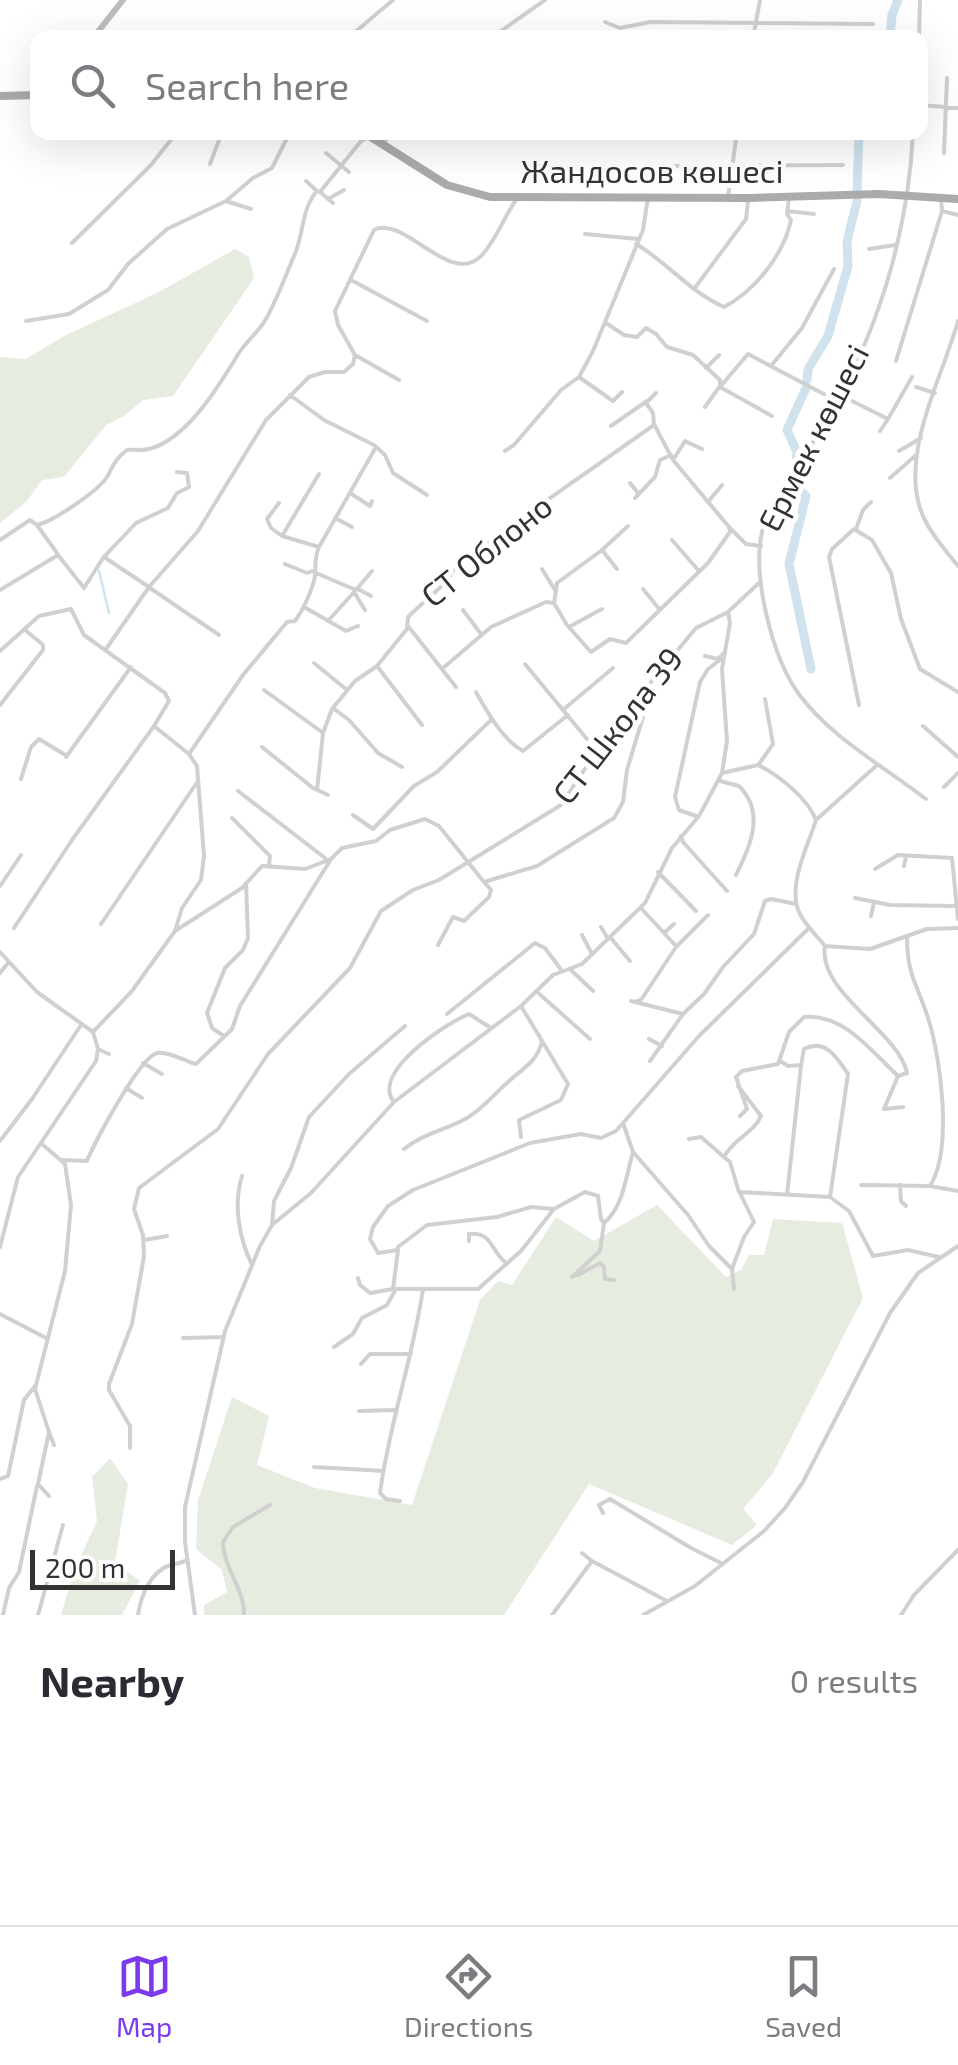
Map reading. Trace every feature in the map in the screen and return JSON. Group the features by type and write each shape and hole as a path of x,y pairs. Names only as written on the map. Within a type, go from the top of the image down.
{"main road":[{"path":"99,30 123,0"},
{"path":"0,96 30,94"},
{"name":"Жандосов көшесі","path":"376,140 447,185 470,194 517,198 958,198"}],"street":[{"path":"357,30 393,0"},
{"path":"502,30 545,0"},
{"path":"755,30 760,0"},
{"path":"919,30 920,0"},
{"path":"605,22 620,28 650,22 873,24"},
{"path":"944,152 947,78"},
{"path":"928,106 958,108"},
{"path":"72,242 152,166 171,140"},
{"path":"210,164 219,140"},
{"path":"26,321 80,309 108,290 128,264 167,229 226,202 272,168 286,140"},
{"path":"38,525 50,522 98,486 126,450 156,447 174,438 192,420 265,321 296,253 307,205 362,140"},
{"path":"383,144 387,140"},
{"path":"728,198 737,140"},
{"name":"Ермек көшесі","path":"912,140 908,196 885,285 860,355 762,530 761,581 771,634 798,694 853,749 926,799"},
{"path":"326,152 349,172"},
{"path":"666,166 843,166"},
{"path":"306,181 330,201 344,190"},
{"path":"896,361 942,211 940,196"},
{"path":"586,234 637,242 694,290 724,308 765,272 783,244 791,220 787,211 789,197"},
{"path":"399,380 355,355 338,325 335,311 372,233 382,226 452,262 464,264 480,258 517,198"},
{"path":"505,451 561,390 579,377 606,322 637,242 648,198"},
{"path":"694,290 746,220 748,198"},
{"path":"226,202 251,209"},
{"path":"787,211 814,214"},
{"path":"942,211 958,215"},
{"path":"869,249 896,246"},
{"path":"771,366 802,328 834,269"},
{"path":"352,280 428,321"},
{"path":"958,320 915,456 920,508 926,523 958,566"},
{"path":"606,322 628,336 637,336 646,328 651,330 666,347 693,355 720,380 720,386"},
{"path":"705,408 748,354 888,419"},
{"path":"106,649 149,588 198,531 266,420 314,374 348,371 355,355"},
{"path":"706,368 720,355"},
{"path":"579,377 613,401 622,392"},
{"path":"880,432 912,377"},
{"path":"720,386 772,416"},
{"path":"916,387 935,392"},
{"path":"610,426 646,404 656,393"},
{"path":"290,395 324,420 376,447 392,474 427,495"},
{"path":"646,404 672,457 708,502 746,544 761,546"},
{"name":"СТ Облоно","path":"317,790 323,732 333,708 347,690 377,666 408,626 408,617 453,571 654,425"},
{"path":"898,452 921,438"},
{"path":"630,483 637,496 655,476 660,460 672,457 685,441 702,449"},
{"path":"189,754 250,666 304,607 319,546 376,447"},
{"path":"890,478 915,456"},
{"path":"0,540 30,520 38,525 84,588 104,557 136,523 164,511 177,494 189,487 188,475 177,472"},
{"path":"282,536 319,474"},
{"path":"708,502 722,484"},
{"path":"350,493 372,506"},
{"path":"859,705 829,557 856,529 870,502"},
{"path":"280,503 267,519 270,528 282,536 319,546"},
{"path":"335,518 352,527"},
{"path":"628,526 557,584 555,590 554,603 592,652 610,639 629,642 699,571 727,536 729,527"},
{"path":"856,529 872,540 891,572 920,669 917,678"},
{"path":"672,540 699,571"},
{"path":"602,550 617,569"},
{"path":"0,590 58,555"},
{"path":"104,557 219,635"},
{"path":"285,564 307,573 313,570"},
{"path":"296,568 305,566 371,596"},
{"path":"542,569 555,590"},
{"path":"328,621 372,571"},
{"name":"СТ Школа 39","path":"144,1240 134,1209 139,1188 218,1128 274,1047 350,968 381,911 561,805 596,750 696,628 728,612 761,581"},
{"path":"356,590 365,610"},
{"path":"643,590 660,610"},
{"path":"442,669 481,634 546,602 554,603"},
{"path":"304,607 346,631 358,626"},
{"path":"0,650 43,614 71,609 84,635 168,698 154,726 14,928"},
{"path":"569,627 602,609"},
{"path":"463,610 481,634"},
{"path":"272,1225 311,1194 394,1102 492,1029 562,970 571,970 592,954 648,900 658,872 720,782 727,740 722,679 728,612"},
{"path":"408,626 456,687"},
{"path":"0,705 43,650 43,645 24,629"},
{"path":"706,656 718,659 724,654"},
{"path":"698,816 679,810 675,796 700,682 724,654"},
{"path":"314,663 347,690"},
{"path":"525,664 596,750"},
{"path":"377,666 422,726"},
{"path":"21,779 31,748 39,739 66,757 131,667"},
{"path":"476,692 514,746 523,751 614,668"},
{"path":"920,669 958,692"},
{"path":"264,690 323,732"},
{"path":"722,773 758,765 773,744 765,700"},
{"path":"484,882 537,866 576,845 618,814 643,717 636,702"},
{"path":"333,708 378,753 402,767"},
{"path":"353,814 373,830 409,790 437,772 492,718"},
{"path":"355,726 360,719"},
{"path":"93,1032 130,995 175,931 182,908 203,874 197,766 189,754 154,726"},
{"path":"923,726 958,758"},
{"path":"262,747 317,790 328,794"},
{"path":"758,765 784,782 814,812 816,820"},
{"path":"740,1116 748,1109 735,1080 738,1073 775,1066 781,1061 786,1039 793,1026 804,1018 834,1022 856,1036 898,1076 905,1076 907,1068 889,1041 854,1008 827,966 825,946 796,904 798,873 816,820 876,765"},
{"path":"944,787 958,773"},
{"path":"100,924 198,781"},
{"path":"720,782 739,786 754,811 754,829 736,875"},
{"path":"238,791 328,859"},
{"path":"232,818 270,856 269,865"},
{"path":"175,931 246,882 257,870 269,865 305,869 342,848 376,841 390,830 425,819 439,826 491,890 489,898 464,921 454,917 438,945"},
{"path":"681,836 682,842 726,891"},
{"path":"0,886 20,855"},
{"path":"825,946 846,950 870,948 957,925 952,858 898,855 875,869"},
{"path":"904,866 906,856"},
{"path":"62,1160 87,1160 144,1063 157,1053 196,1064 232,1029 240,1006 328,859"},
{"path":"658,872 696,912"},
{"path":"224,1036 212,1028 207,1013 225,968 243,950 248,938 246,882"},
{"path":"855,898 955,906"},
{"path":"650,1061 683,1014 754,934 765,901 796,904"},
{"path":"871,916 874,902"},
{"path":"640,908 676,946"},
{"path":"683,1014 634,1001 676,946 708,915"},
{"path":"664,934 674,924"},
{"path":"601,928 630,960"},
{"path":"554,1209 531,1206 496,1217 428,1225 397,1248 381,1252 372,1246 373,1227 388,1206 413,1190 530,1143 580,1134 608,1136 624,1123 699,1036 809,928"},
{"path":"582,935 592,954"},
{"path":"907,936 908,967 929,1020 942,1097 944,1146 939,1172 930,1186"},
{"path":"447,1014 535,943 545,948 562,970"},
{"path":"0,952 37,992 93,1032 98,1049 96,1061 14,1187 0,1247"},
{"path":"0,973 8,963"},
{"path":"571,970 593,991"},
{"path":"536,992 590,1039"},
{"path":"521,1006 566,1077 567,1090 561,1100 521,1118 517,1124 521,1137"},
{"path":"394,1102 389,1087 399,1066 416,1049 469,1014 492,1029"},
{"path":"0,1141 81,1025"},
{"path":"195,1615 185,1508 224,1337 272,1225 274,1201 309,1117 405,1026"},
{"path":"404,1149 489,1103 504,1085 535,1061 542,1042 539,1035"},
{"path":"649,1040 662,1046"},
{"path":"787,1195 804,1049 816,1046 834,1052 848,1074 830,1197"},
{"path":"98,1049 109,1054"},
{"path":"781,1061 788,1066 801,1065"},
{"path":"144,1063 162,1074"},
{"path":"898,1076 884,1109 903,1106"},
{"path":"724,1157 732,1142 761,1118 738,1086"},
{"path":"126,1088 142,1098"},
{"path":"624,1123 633,1152 688,1215 708,1246 732,1269"},
{"path":"689,1139 701,1137 730,1162 754,1222 732,1269 734,1289"},
{"path":"42,1144 62,1160 70,1187 66,1264 36,1385 36,1398 54,1444"},
{"path":"604,1223 612,1217 625,1188 633,1152"},
{"path":"242,1176 238,1189 239,1218 243,1246 252,1266"},
{"path":"861,1185 930,1186 958,1191"},
{"path":"900,1185 901,1200 906,1206"},
{"path":"358,1278 370,1293 482,1288 554,1209 577,1194 592,1192 599,1198 604,1223 600,1252 573,1277 600,1263 605,1279 614,1280"},
{"path":"742,1195 830,1197 849,1210 873,1256"},
{"path":"469,1241 469,1234 480,1234 494,1245 501,1260 510,1261"},
{"path":"130,1448 130,1426 109,1384 132,1324 144,1240 167,1236"},
{"path":"643,1615 695,1586 764,1531 798,1490 881,1327 918,1273 958,1246"},
{"path":"334,1347 354,1334 364,1316 387,1305 395,1289 397,1248"},
{"path":"866,1260 908,1250 940,1257"},
{"path":"400,1501 380,1496 394,1410 411,1354 423,1289"},
{"path":"0,1314 48,1339"},
{"path":"182,1338 224,1337"},
{"path":"361,1364 370,1354 411,1354"},
{"path":"0,1479 8,1476 24,1400 36,1385"},
{"path":"360,1411 394,1410"},
{"path":"3,1615 9,1588 19,1572 49,1432"},
{"path":"40,1467 48,1470"},
{"path":"314,1468 384,1471"},
{"path":"38,1484 49,1496"},
{"path":"603,1513 598,1505 610,1500 721,1562"},
{"path":"244,1615 245,1607 223,1542 233,1528 270,1506"},
{"path":"38,1615 63,1525"},
{"path":"901,1615 914,1595 958,1550"},
{"path":"582,1554 667,1601"},
{"path":"138,1615 142,1594 152,1578 188,1559"},
{"path":"552,1615 592,1560"}],"shaded area":[{"path":"235,249 249,257 254,278 173,396 143,400 106,425 64,477 42,480 26,502 0,523 0,357 26,359"},
{"path":"657,1205 726,1277 741,1270 749,1255 764,1255 773,1219 842,1223 863,1298 773,1473 743,1509 757,1525 732,1545 589,1484 504,1615 204,1615 204,1605 227,1592 222,1570 196,1549 198,1500 232,1397 269,1416 257,1465 315,1488 412,1505 480,1300 498,1281 512,1285 556,1217 594,1241"},
{"path":"110,1458 128,1484 115,1562 140,1581 122,1615 61,1615 74,1571 97,1521 92,1477"}],"waterway":[{"path":"891,30 898,0"},
{"path":"857,192 859,140"},
{"path":"807,380 808,369 828,336 848,266 847,241 857,201"},
{"path":"806,388 787,430 797,452 795,485 806,496 789,564 811,669"},
{"path":"99,571 109,613"}]}
